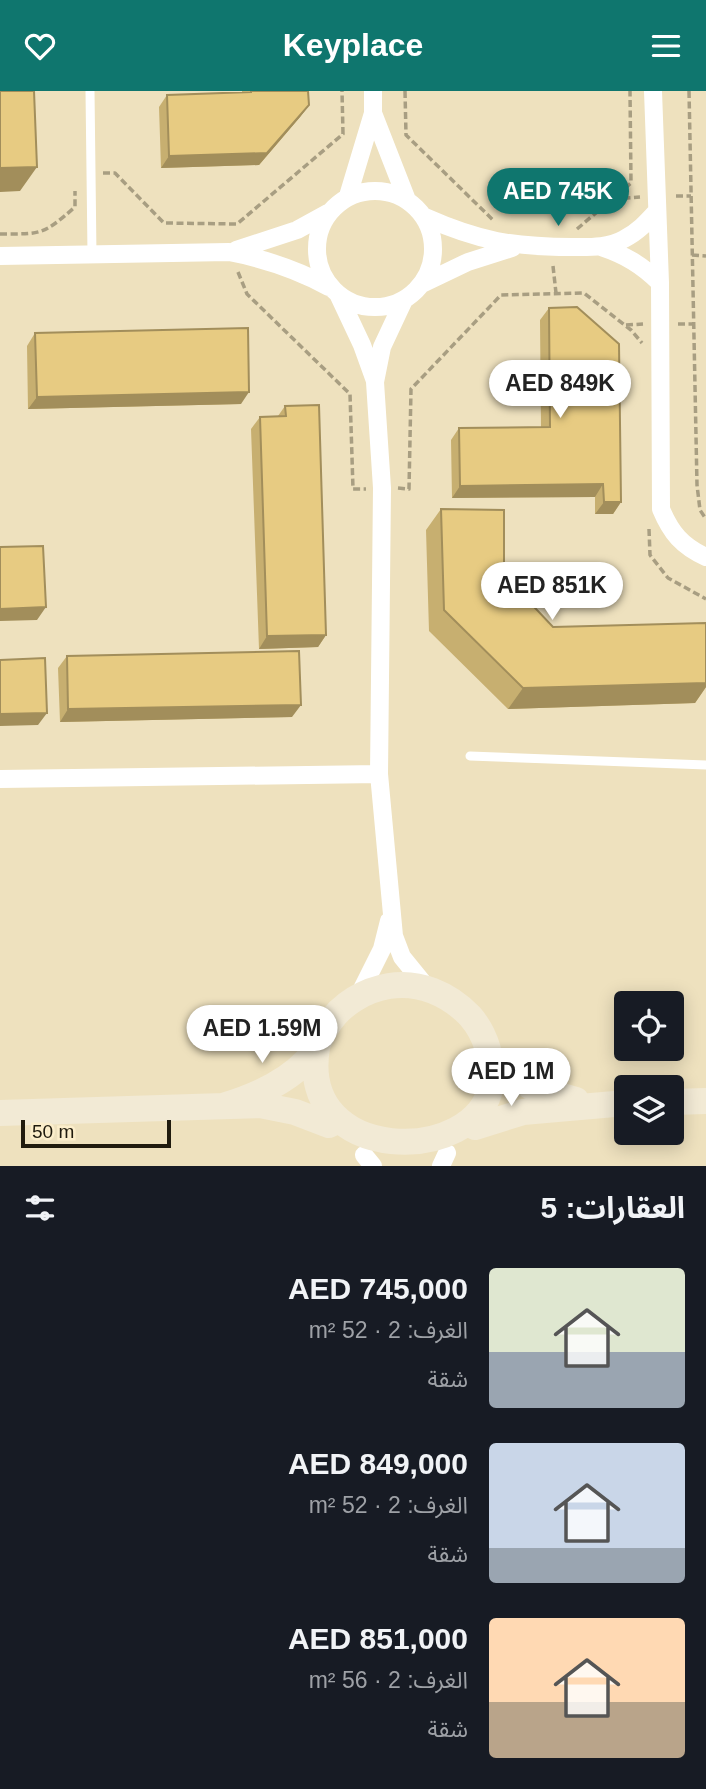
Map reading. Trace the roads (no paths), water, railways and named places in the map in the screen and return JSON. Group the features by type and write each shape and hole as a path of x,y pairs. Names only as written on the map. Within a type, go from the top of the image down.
{"street":[{"path":"348,196 373,113 373,91"},
{"path":"653,91 660,283 661,509 670,530 685,546 706,557"},
{"path":"373,113 407,200"},
{"path":"229,252 286,234 328,213 348,196 378,190 407,200 425,217 471,236 515,247 601,247 623,254 643,267 660,283"},
{"path":"601,247 632,234 657,211"},
{"path":"328,213 319,231 316,251 321,271 335,291 362,345 375,382"},
{"path":"422,284 431,269 434,251 432,233 425,217"},
{"path":"0,256 229,252 288,267 353,303 370,308 388,307 404,300 422,284 468,262 515,247"},
{"path":"317,1048 313,1075 317,1101 329,1125 368,1161 408,1164 444,1159 475,1127 490,1095 491,1059 475,1022 461,1007 428,989 402,957 390,915 379,774 382,488 375,382 382,347 404,300"},
{"path":"0,779 379,774"},
{"path":"358,997 382,949 390,915"},
{"path":"223,1106 275,1084 305,1062 341,1009 358,997 392,986 428,989"},
{"path":"491,1059 531,1087 595,1104"},
{"path":"684,1102 706,1101"},
{"path":"475,1127 523,1112 614,1103"},
{"path":"0,1113 223,1106 277,1108 329,1125"}],"lane":[{"path":"90,91 92,254"},
{"path":"470,756 706,765"}]}
